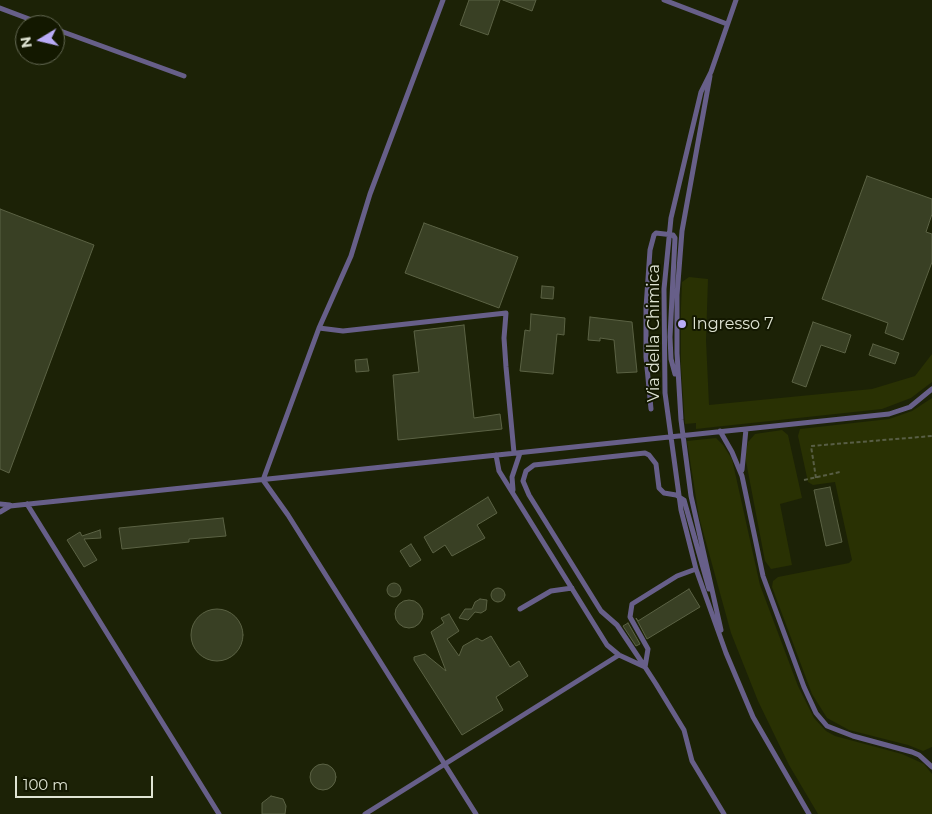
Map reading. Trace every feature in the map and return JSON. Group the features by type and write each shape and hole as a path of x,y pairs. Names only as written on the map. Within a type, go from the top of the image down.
{"lane":[{"path":"263,480 319,328 350,256 370,194 443,0"},
{"path":"664,0 727,24"},
{"name":"Via della Chimica","path":"736,0 711,72 701,92 668,234 664,290 664,359 670,437 679,496 696,569 726,653 754,717 809,814"},
{"path":"0,8 19,15"},
{"path":"65,32 184,76"},
{"name":"Via della Chimica","path":"711,72 708,98 694,154 680,246 677,296 678,382 683,435 694,512 726,653"},
{"path":"651,409 645,333 648,270 654,235 668,234 673,235 675,238 670,343 671,358 678,382"},
{"path":"319,328 344,331 506,313 505,348 514,453"},
{"path":"0,504 10,506 889,414 910,407 932,389"},
{"path":"742,476 746,429"},
{"path":"720,431 732,452 742,476 763,576 804,687 816,713 827,726 853,736 912,752 919,755 932,767"},
{"path":"514,496 512,477 520,452"},
{"path":"716,607 702,571 685,504 679,496 664,493 659,488 656,464 645,453 534,464 524,475 526,490 544,520 601,610 617,625 684,730 692,762 724,814"},
{"path":"496,456 499,471 607,645 645,668"},
{"path":"263,480 288,515 476,814"},
{"path":"27,504 219,814"},
{"path":"0,512 10,506"},
{"path":"645,668 648,648 630,617 632,604 677,576 696,569"},
{"path":"520,609 551,591 572,588"},
{"path":"364,814 619,654"}],"path":[{"path":"816,478 811,446 932,436"},
{"path":"804,480 840,472"}],"green space":[{"path":"689,277 708,279 706,340 709,405 872,389 915,376 932,354 932,382 911,398 882,409 696,429 696,423 685,424 681,367 682,282"},
{"path":"932,398 932,747 923,751 908,745 849,730 827,718 812,694 772,587 773,581 778,577 849,563 852,560 835,482 813,485 808,482 798,436 800,429 889,419 912,411"},
{"path":"782,430 788,435 802,498 780,504 792,565 771,569 765,561 745,456 748,442 755,434"},
{"path":"716,438 732,459 760,585 798,686 814,718 826,731 835,736 902,754 924,764 932,774 932,814 818,814 789,765 758,701 731,633 699,517 687,441"}],"building":[{"path":"469,0 500,0 488,35 460,25"},
{"path":"503,0 536,0 532,11"},
{"path":"867,176 932,199 932,214 926,232 932,234 932,262 903,340 885,333 888,323 822,299"},
{"path":"0,209 94,245 9,473 0,469"},
{"path":"424,223 518,257 499,308 405,273"},
{"path":"542,286 554,287 553,299 541,298"},
{"path":"531,314 565,318 564,335 557,334 553,374 520,371 525,330 530,331"},
{"path":"590,317 632,322 637,372 617,373 614,340 600,338 600,341 588,340"},
{"path":"813,322 851,335 845,353 821,345 806,387 792,382"},
{"path":"464,325 474,418 500,414 502,429 398,440 393,375 419,372 414,331"},
{"path":"873,344 899,353 895,364 869,355"},
{"path":"367,359 369,371 356,372 355,360"},
{"path":"830,487 842,542 826,546 814,490"},
{"path":"488,497 497,513 477,525 485,538 452,556 445,545 433,553 424,537"},
{"path":"223,518 226,536 189,539 189,542 122,549 119,528"},
{"path":"100,530 101,538 84,539 97,560 84,567 67,540 80,532 82,536"},
{"path":"411,544 421,560 410,567 400,551"},
{"path":"391,583 397,583 401,590 397,597 391,597 387,593 387,587"},
{"path":"495,588 501,588 505,595 501,602 495,602 491,598 491,592"},
{"path":"689,589 700,607 647,639 636,618 638,621"},
{"path":"480,599 487,600 486,610 481,613 475,612 468,620 459,618 465,609 472,609 475,602"},
{"path":"409,600 419,604 423,614 419,624 409,628 399,624 395,614 399,604"},
{"path":"217,609 227,611 235,617 241,625 243,635 241,645 235,653 227,659 217,661 207,659 199,653 193,645 191,635 193,625 199,617 207,611"},
{"path":"449,614 459,631 447,639 459,656 463,646 477,638 482,641 491,636 510,667 519,661 528,676 496,697 503,710 462,735 414,660 414,657 425,654 446,671 431,632 444,623 441,618"},
{"path":"628,623 640,644 636,646 623,626"},
{"path":"323,764 332,768 336,777 332,786 323,790 314,786 310,777 314,768"},
{"path":"271,796 283,799 286,806 285,814 262,814 262,803"}],"place":[{"name":"Ingresso 7","path":"682,324"}]}
